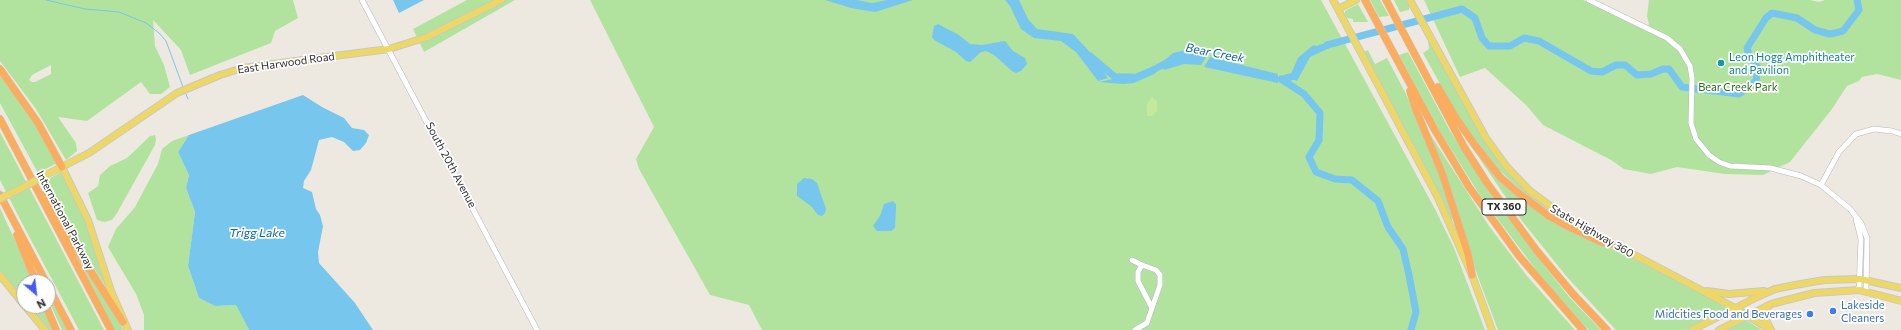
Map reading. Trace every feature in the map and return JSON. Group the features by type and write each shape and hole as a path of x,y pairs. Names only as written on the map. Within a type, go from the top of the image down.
{"highway":[{"name":"TX 360","path":"1365,0 1407,80 1454,163 1485,210 1537,278 1584,330"},
{"name":"TX 360","path":"1386,0 1464,147 1499,200 1555,273 1607,330"},
{"path":"0,69 35,118 62,167"},
{"path":"1423,69 1431,76 1456,118 1478,150 1500,177 1532,205 1567,226 1601,242 1612,244"},
{"path":"1407,80 1416,110 1442,173 1468,254 1472,275"},
{"name":"International Parkway","path":"0,119 111,330"},
{"path":"40,194 48,200 74,245 123,322"},
{"path":"1,197 33,274"},
{"path":"1,197 42,274"},
{"path":"56,301 72,330"},
{"path":"49,314 56,330"}],"main road":[{"name":"East Harwood Road","path":"1,197 88,153 177,93 220,75 243,68 389,49 427,37 501,0"},
{"path":"1333,0 1438,198 1472,275 1492,330"},
{"path":"1338,10 1356,0"},
{"name":"State Highway 360","path":"1411,0 1473,116 1507,167 1530,191 1560,214 1612,244 1703,290 1770,329"},
{"path":"62,167 88,220 111,291 123,322 128,330"},
{"path":"1,277 16,296"},
{"path":"1703,290 1729,294 1775,289 1824,280 1860,279 1901,288"},
{"path":"1692,330 1775,289"},
{"path":"1719,330 1771,304 1814,293 1859,290 1901,301"},
{"path":"1770,329 1763,315 1764,311 1771,304"},
{"path":"31,314 44,329"}],"street":[{"name":"South 20th Avenue","path":"362,0 537,330"},
{"path":"1589,0 1674,43 1687,59 1693,83 1691,123 1696,139 1704,152 1714,159 1736,167 1771,168 1784,171 1821,185 1850,209 1856,219 1861,239 1859,290"},
{"path":"1821,185 1839,152 1857,134 1867,130 1879,129 1901,134"},
{"path":"1856,219 1861,223 1867,238 1866,291"},
{"path":"1132,260 1156,270 1160,276 1160,285 1147,323 1135,330"},
{"path":"1142,265 1138,272 1138,281 1152,308"}],"green space":[{"path":"0,0 293,0 298,18 275,31 271,43 190,75 181,50 153,20 155,46 164,65 170,87 161,94 150,94 141,82 87,121 58,117 76,143 77,151 66,160 36,109 0,61","holes":["51,65 51,74 35,82 29,80 32,75"]},
{"path":"467,0 515,0 424,52 413,29"},
{"path":"590,0 1321,0 1435,209 1454,248 1485,330 762,330 749,305 710,295 639,169 636,159 654,127"},
{"path":"1370,0 1380,0 1389,16 1379,17"},
{"path":"1394,0 1409,0 1409,10 1400,12"},
{"name":"Bear Creek Park","path":"1424,0 1583,0 1646,31 1649,24 1647,16 1649,0 1810,0 1819,2 1825,0 1901,0 1901,80 1877,74 1862,77 1859,81 1847,86 1832,109 1790,162 1763,175 1725,174 1677,167 1651,174 1624,169 1611,160 1543,125 1526,105 1485,68 1460,77"},
{"path":"1358,4 1368,22 1353,22 1353,19 1347,18 1345,15 1345,11"},
{"path":"1430,41 1483,138 1515,180 1533,197 1568,223 1527,196 1495,166 1459,118 1423,53 1429,49 1428,42"},
{"path":"1368,50 1375,64 1387,58 1406,94 1437,166 1453,219 1451,220 1364,52"},
{"path":"1408,52 1449,129 1489,192 1570,298 1601,330 1589,330 1580,321 1540,275 1481,197 1441,133 1399,55"},
{"path":"0,71 34,118 57,163 38,173 0,103"},
{"path":"1152,97 1157,101 1157,111 1152,116 1147,116 1147,104"},
{"path":"0,132 104,330 79,330 56,287 56,274 49,274 0,180"},
{"path":"1430,134 1489,226 1527,276 1575,330 1498,330 1463,237 1428,135"},
{"path":"155,135 155,145 117,213 112,220 104,222 97,220 88,193 98,186 100,175 110,166 127,158 150,136"},
{"path":"189,135 178,152 189,175 186,188 195,212 188,266 199,298 215,306 236,305 249,330 144,330 144,315 136,294 108,247 116,229 135,207 158,164 162,149 172,141"},
{"path":"1472,145 1515,193 1609,247 1642,262 1728,308 1687,330 1616,330 1567,277 1522,221 1471,146"},
{"path":"63,171 81,204 113,298 66,225 43,182"},
{"path":"0,208 30,274 16,274 16,293 0,272"},
{"path":"80,260 119,321 123,330 115,330 79,261"},
{"path":"56,309 67,330 62,330 55,314"},
{"path":"34,314 48,314 55,330 47,330"},
{"path":"1746,320 1762,330 1723,330"}],"water":[{"path":"393,0 424,0 399,13"},
{"path":"825,0 857,0 872,3 887,0 913,0 875,12 851,8"},
{"path":"1005,0 1019,0 1028,19 1037,29 1073,34 1088,50 1108,78 1098,81 1076,52 1061,41 1034,38 1021,29 1010,6"},
{"path":"938,24 959,35 970,44 982,45 1005,41 1013,51 1025,58 1027,64 1021,71 1016,73 994,55 986,51 981,52 970,62 966,61 956,52 934,40 932,37 934,26"},
{"path":"1335,40 1336,45 1310,57 1297,81 1292,79 1308,52 1316,46"},
{"path":"1186,50 1207,56 1201,65 1184,64 1164,70 1161,63 1173,53"},
{"path":"1210,57 1278,74 1278,83 1204,67"},
{"path":"1154,66 1156,73 1134,83 1123,84 1099,82 1132,75"},
{"name":"Trigg Lake","path":"303,95 344,118 352,128 364,130 369,135 366,143 360,150 353,151 344,142 332,137 319,140 311,170 304,181 303,188 312,192 316,209 320,215 323,226 318,252 319,263 355,303 373,330 249,330 236,305 215,306 199,298 188,266 195,212 186,188 189,175 178,152 189,135"},
{"path":"804,178 812,179 817,183 826,209 822,216 818,215 811,206 797,196 797,184"},
{"path":"893,201 896,204 895,228 891,231 877,231 873,226 880,216 884,204"}],"waterway":[{"path":"46,0 85,9 119,12 146,23 159,33 166,41 183,87"},
{"path":"1327,45 1462,9 1475,18 1482,38 1489,46 1510,46 1524,38 1539,41 1591,71 1602,72 1616,65 1625,65 1637,75 1651,74 1663,69 1669,69 1682,87 1739,94 1756,81 1758,68 1749,55 1747,48 1766,18 1772,13 1797,18 1815,30 1830,34 1843,31 1859,10 1857,0"},
{"path":"1283,79 1294,76 1301,60 1314,49"},
{"name":"Bear Creek","path":"1090,56 1115,77 1132,77"},
{"name":"Bear Creek","path":"1147,73 1170,61"},
{"path":"1281,79 1304,94 1320,113 1319,140 1309,157 1316,172 1335,179 1352,180 1378,201 1388,227 1403,249 1416,312 1411,330"},
{"path":"185,92 188,99"}],"place":[{"name":"Leon Hogg Amphitheater and Pavilion","path":"1721,63"},
{"name":"Lakeside Cleaners","path":"1833,311"},
{"name":"Midcities Food and Beverages","path":"1810,314"}]}
